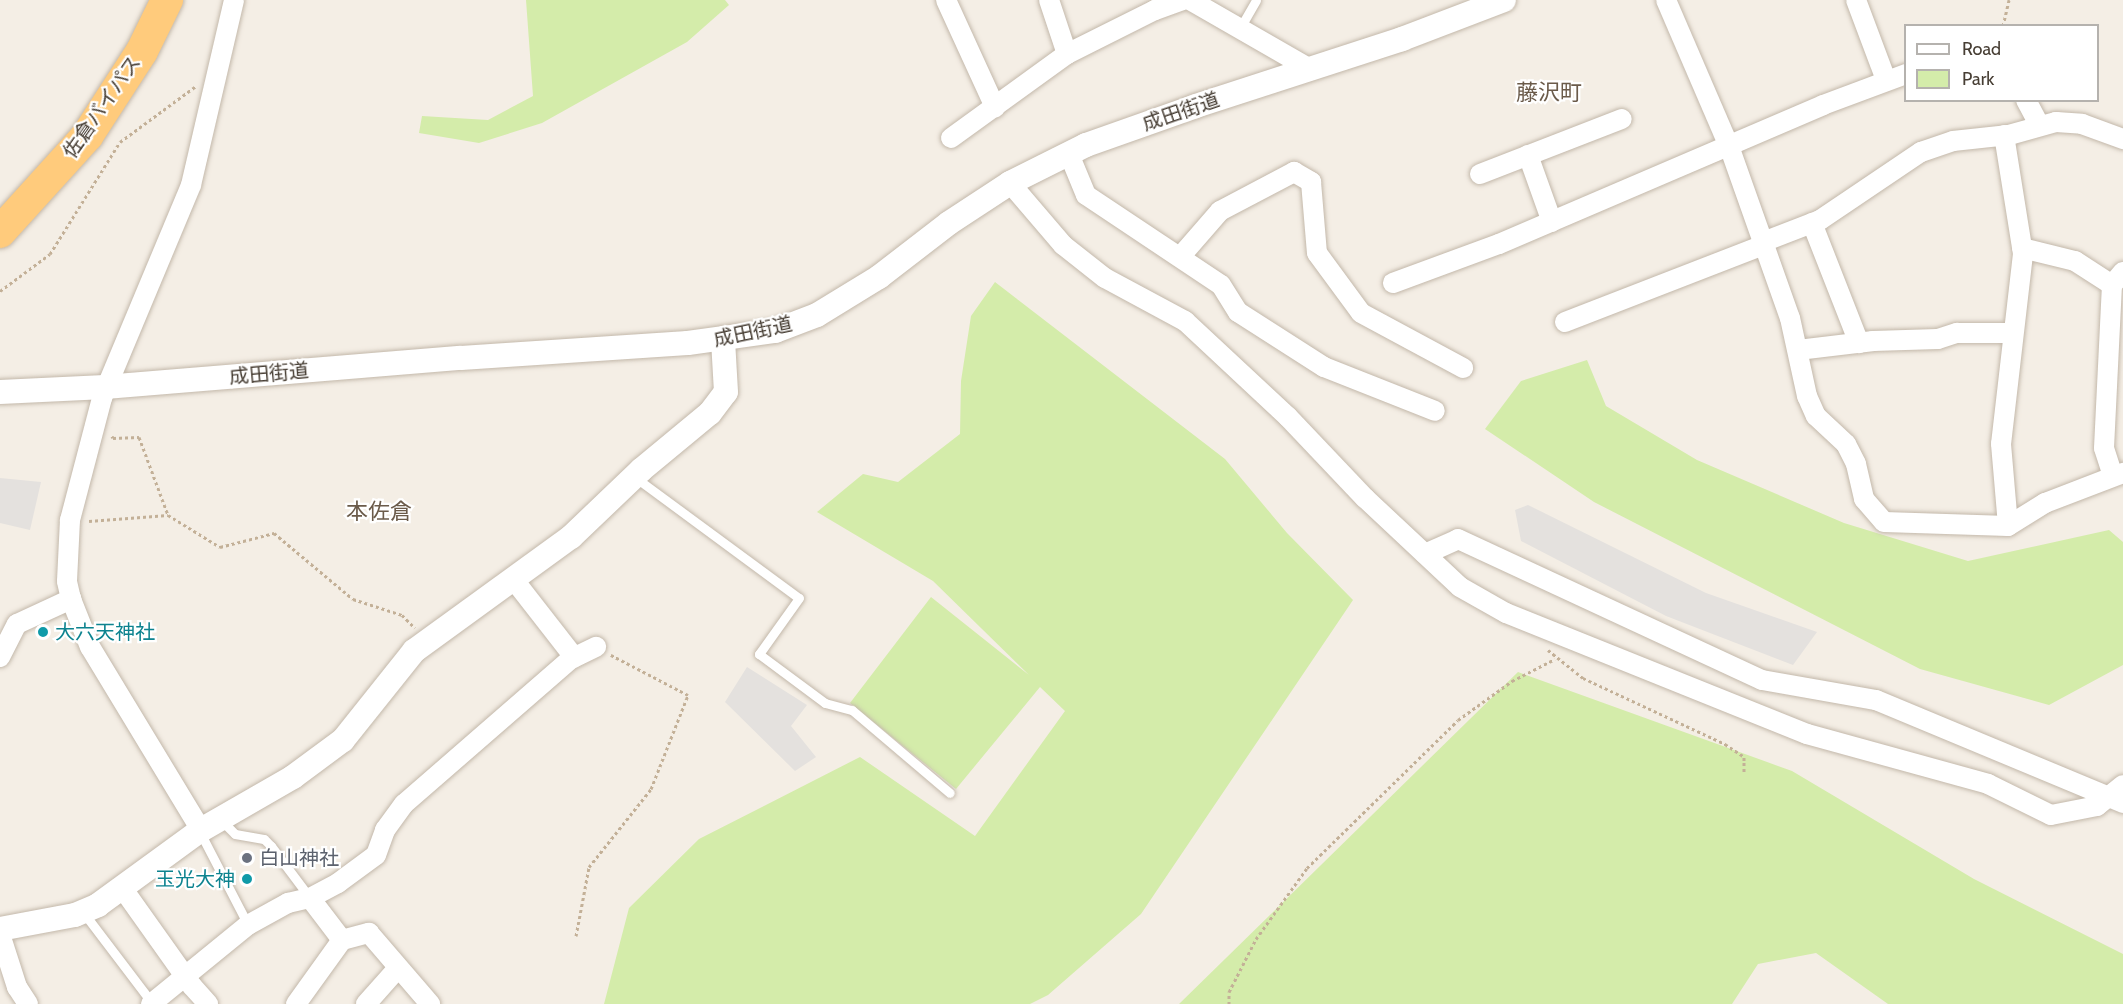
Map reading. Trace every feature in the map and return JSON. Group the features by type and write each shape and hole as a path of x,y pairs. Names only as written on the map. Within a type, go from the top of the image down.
{"highway":[{"name":"佐倉バイパス","path":"0,232 87,136 142,51 167,0"}],"street":[{"path":"211,825 90,647 71,599 67,581 70,520 104,392 191,185 234,0"},
{"path":"945,0 994,107"},
{"path":"1049,0 1067,54"},
{"path":"951,138 1067,54 1155,10 1183,0"},
{"path":"1190,0 1310,69"},
{"name":"成田街道","path":"0,392 104,392 723,340 775,331 817,315 879,277 950,223 1011,183 1086,145 1196,106 1402,39 1504,0"},
{"path":"1666,0 1729,146 1790,318 1807,396 1816,416 1846,444 1856,464 1864,500 1884,522 2008,526 2045,503 2118,475 2104,448 2115,386 2118,278 2075,261 2022,248"},
{"path":"1856,0 1886,81"},
{"path":"1392,283 1499,244 1904,74"},
{"path":"2027,102 2039,124"},
{"path":"1480,174 1622,119"},
{"path":"1565,322 1812,223 1921,152 1953,141 2004,135 2039,124 2056,122 2082,124 2123,139"},
{"path":"2004,135 2022,248 2001,444 2008,526"},
{"path":"1069,154 1086,195 1221,285 1238,312 1324,367 1435,411"},
{"path":"1528,155 1552,222"},
{"path":"1179,257 1220,211 1294,172 1311,182 1317,254 1361,312 1463,368"},
{"path":"1011,183 1063,245 1105,278 1185,321 1288,417 1365,498 1460,586 1506,613 1807,734 1988,784 2051,815 2097,806 2118,795"},
{"path":"1812,223 1858,343"},
{"path":"1798,350 1858,343 1938,339 1957,333 2013,333"},
{"path":"0,929 83,912 123,889 211,825 293,777 343,740 414,651 571,537 634,476 710,413 726,392 723,340"},
{"path":"1425,554 1458,539 1762,680 1876,700 2118,795"},
{"path":"514,580 574,657"},
{"path":"0,657 17,624 71,599"},
{"path":"152,1003 248,925 288,903 310,898 338,883 376,855 385,830 404,804 574,657 596,647"},
{"path":"123,889 184,975 208,1004"},
{"path":"310,898 342,940"},
{"path":"296,1004 342,940 369,933 430,1004"},
{"path":"0,934 17,987 28,1004"},
{"path":"366,1004 398,968"}],"lane":[{"path":"1240,28 1256,0"},
{"path":"634,476 799,598 759,654 825,703 852,710 950,793"},
{"path":"248,925 204,840 211,825 235,834 264,839 310,898"},
{"path":"83,912 152,1003"}],"path":[{"path":"2003,24 2009,0"},
{"path":"0,291 50,255 120,142 219,69"},
{"path":"104,392 113,438 140,437 168,515"},
{"path":"84,521 168,515 220,547 274,533 353,599 402,615 429,641"},
{"path":"576,936 590,867 651,789 688,695 596,647"},
{"path":"1228,1004 1229,992 1256,939 1307,868 1458,720 1512,681 1555,659 1583,678 1725,744 1744,757 1744,772"}],"green space":[{"path":"526,0 725,0 729,5 687,42 542,123 479,143 419,133 422,116 488,120 533,96"},
{"path":"995,282 1225,459 1287,533 1353,600 1141,914 1048,995 1030,1004 604,1004 629,908 699,839 860,757 975,836 1065,711 1040,687 956,789 850,703 931,597 1029,675 933,581 817,512 863,474 898,482 960,434 961,381 971,316"},
{"path":"1587,360 1606,406 1697,460 1844,523 1968,561 2109,530 2123,542 2123,665 2049,705 1920,669 1594,502 1485,429 1521,381"},
{"path":"1518,672 1792,771 1974,879 2123,954 2123,1004 1888,1004 1816,953 1758,964 1732,1004 1179,1004"}],"shaded area":[{"path":"0,478 41,482 30,530 0,523"},
{"path":"1528,505 1706,593 1817,632 1793,665 1666,616 1521,541 1515,510"},
{"path":"747,667 807,705 791,726 816,757 795,771 725,702"}],"place":[{"name":"大六天神社","path":"43,632"},
{"name":"白山神社","path":"247,858"},
{"name":"玉光大神","path":"247,879"}],"district":[{"name":"藤沢町","path":"1549,93"},
{"name":"本佐倉","path":"379,512"}]}
